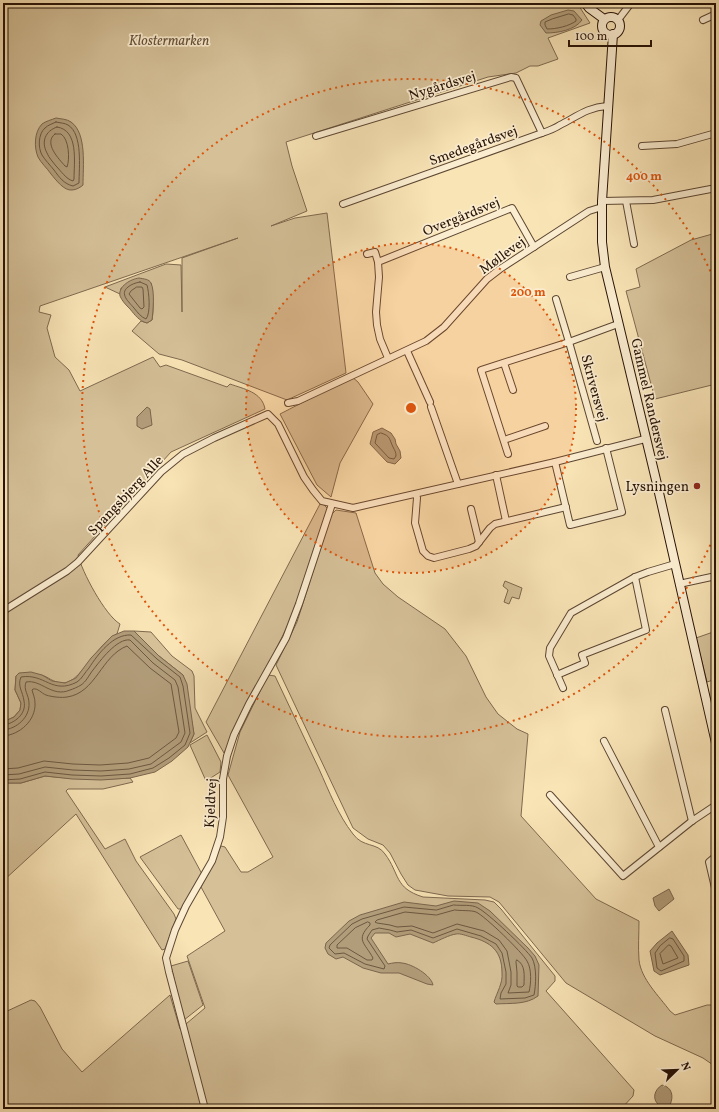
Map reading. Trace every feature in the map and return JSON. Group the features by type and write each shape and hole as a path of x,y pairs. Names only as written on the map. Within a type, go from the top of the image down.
{"street":[{"path":"586,3 589,8 604,19"},
{"path":"618,20 631,3"},
{"path":"704,20 716,14"},
{"path":"614,17 618,20 620,27 616,33 607,34 603,31 602,24 604,19 614,17"},
{"name":"Gammel Randersvej","path":"613,34 607,106 602,204 602,242 605,267 679,584 713,713 716,743"},
{"name":"Nygårdsvej","path":"316,136 511,77 516,78 542,133"},
{"name":"Smedegårdsvej","path":"344,204 542,133 559,126 591,108 607,106"},
{"path":"642,146 677,144 716,132"},
{"path":"602,204 653,200 716,188"},
{"path":"626,201 634,244"},
{"name":"Møllevej","path":"288,403 298,402 426,341 444,327 487,279 500,269 602,204"},
{"name":"Overgårdsvej","path":"378,262 512,208 534,247"},
{"path":"367,254 375,252 378,262 379,277 376,312 377,325 380,339 388,358"},
{"path":"570,277 605,267"},
{"name":"Skriversvej","path":"556,299 597,441"},
{"name":"Skriversvej","path":"508,454 481,370 569,342 618,324"},
{"path":"407,350 431,404 458,484"},
{"path":"504,363 513,390"},
{"name":"Spangsbjerg Alle","path":"3,611 67,571 78,562 161,472 183,454 214,438 268,414 278,424 304,477 322,501 353,508 496,476 645,439"},
{"path":"504,440 545,426"},
{"path":"555,462 570,525 622,512 606,448"},
{"path":"496,476 506,521"},
{"path":"416,494 417,498 414,523 423,551 428,556 434,558 469,550 480,542 490,528 495,524 566,507"},
{"name":"Kjeldvej","path":"205,1109 166,958 175,930 186,906 212,861 220,837 223,817 223,779 227,756 234,735 249,704 286,638 302,597 332,508 332,504"},
{"path":"471,509 480,542"},
{"path":"563,688 549,656 550,648 571,613 635,577 675,564"},
{"path":"679,584 716,576"},
{"path":"557,675 585,663 582,655 646,630 635,577"},
{"path":"664,710 692,821"},
{"path":"604,741 658,847"},
{"path":"550,795 624,876 658,847 716,805"},
{"path":"716,856 709,862 716,892"}],"green space":[{"name":"Klostermarken","path":"3,3 577,3 590,23 548,38 558,59 538,66 530,66 516,73 488,77 286,142 292,166 307,211 271,226 295,218 327,213 346,373 287,400 182,360 159,354 132,331 141,321 147,323 152,320 153,302 151,283 121,288 120,294 105,287 166,264 181,265 182,312 182,258 238,238 40,306 39,312 51,315 47,328 55,357 69,370 80,391 153,357 160,367 166,365 227,387 230,384 252,392 260,399 265,409 171,452 78,555 84,572 101,603 120,624 117,634 103,645 77,676 70,681 60,683 41,675 16,676 15,690 21,703 20,710 14,717 3,722"},
{"path":"716,233 716,384 655,399 626,291 640,287 636,269 691,240"},
{"path":"352,377 358,382 373,404 340,463 331,497 317,485 280,414"},
{"path":"320,504 323,504 328,509 294,613 224,753 206,722"},
{"path":"336,510 356,513 375,573 383,584 398,597 445,629 466,656 486,697 498,714 517,729 528,734 521,816 596,899 639,921 640,967 647,981 656,993 675,1015 707,1005 716,1005 716,1067 703,1058 655,1036 566,983 499,902 490,897 448,896 415,890 408,885 390,853 383,845 368,839 353,828 276,665 297,622 331,515"},
{"path":"505,581 522,588 519,599 512,597 509,604 504,602 508,590 503,586"},
{"path":"134,631 151,632 172,656 192,671 194,676 195,708 207,732 190,743 194,734 183,675 159,656"},
{"path":"716,631 716,679 707,682 696,638"},
{"path":"268,675 275,676 334,803 353,834 361,841 382,850 390,861 402,885 414,893 423,897 485,900 494,902 501,909 555,976 555,981 546,991 634,1090 633,1096 621,1109 3,1109 3,1013 31,1000 35,1001 40,1007 62,1049 82,1072 170,995 180,1029 205,1008 187,956 225,931 201,887 221,846 225,847 241,872 248,872 273,857 228,775 240,732"},
{"path":"207,735 221,762 220,772 206,781 190,745"},
{"path":"45,776 88,779 130,778 133,782 103,789 68,789 66,791 105,849 125,839 136,861 174,914 176,919 165,949 162,950 76,814 3,881 3,783 21,783"},
{"path":"181,835 202,874 182,909 178,909 140,857"},
{"path":"188,961 203,1005 184,1020 171,966"}],"water":[{"path":"568,10 574,11 582,20 571,29 546,33 540,25 541,21 551,15"},
{"path":"56,118 71,122 80,134 83,151 83,185 75,190 66,189 60,185 38,157 35,145 37,131 42,124"},
{"path":"139,278 149,281 153,291 152,320 147,323 137,318 120,296 123,286 129,281"},
{"path":"147,407 150,409 152,425 142,429 137,426 137,417"},
{"path":"382,428 391,433 400,451 401,458 395,464 387,462 370,444 373,432"},
{"path":"124,631 134,631 159,656 183,675 187,684 194,734 188,747 172,761 155,772 130,778 101,780 45,776 21,783 3,783 3,722 14,717 20,710 21,703 15,690 16,676 19,673 31,672 42,675 52,681 65,683 76,678 91,658 112,636"},
{"path":"669,889 674,899 659,911 655,906 653,898"},
{"path":"454,901 478,903 490,911 528,948 535,956 539,965 538,996 523,1002 496,1004 494,1002 502,977 500,959 497,953 490,945 478,939 461,934 450,935 433,943 410,934 396,937 389,933 375,933 371,938 388,964 399,963 411,965 429,977 433,985 399,973 381,973 363,968 343,957 336,959 328,954 325,948 326,943 349,921 360,915 404,902 436,906"},
{"path":"672,931 688,955 689,965 660,975 654,971 650,951 657,943"},
{"path":"662,1085 668,1088 671,1092 672,1098 670,1105 661,1106 656,1101 655,1093"}],"place":[{"name":"Lysningen","path":"697,486"}]}
